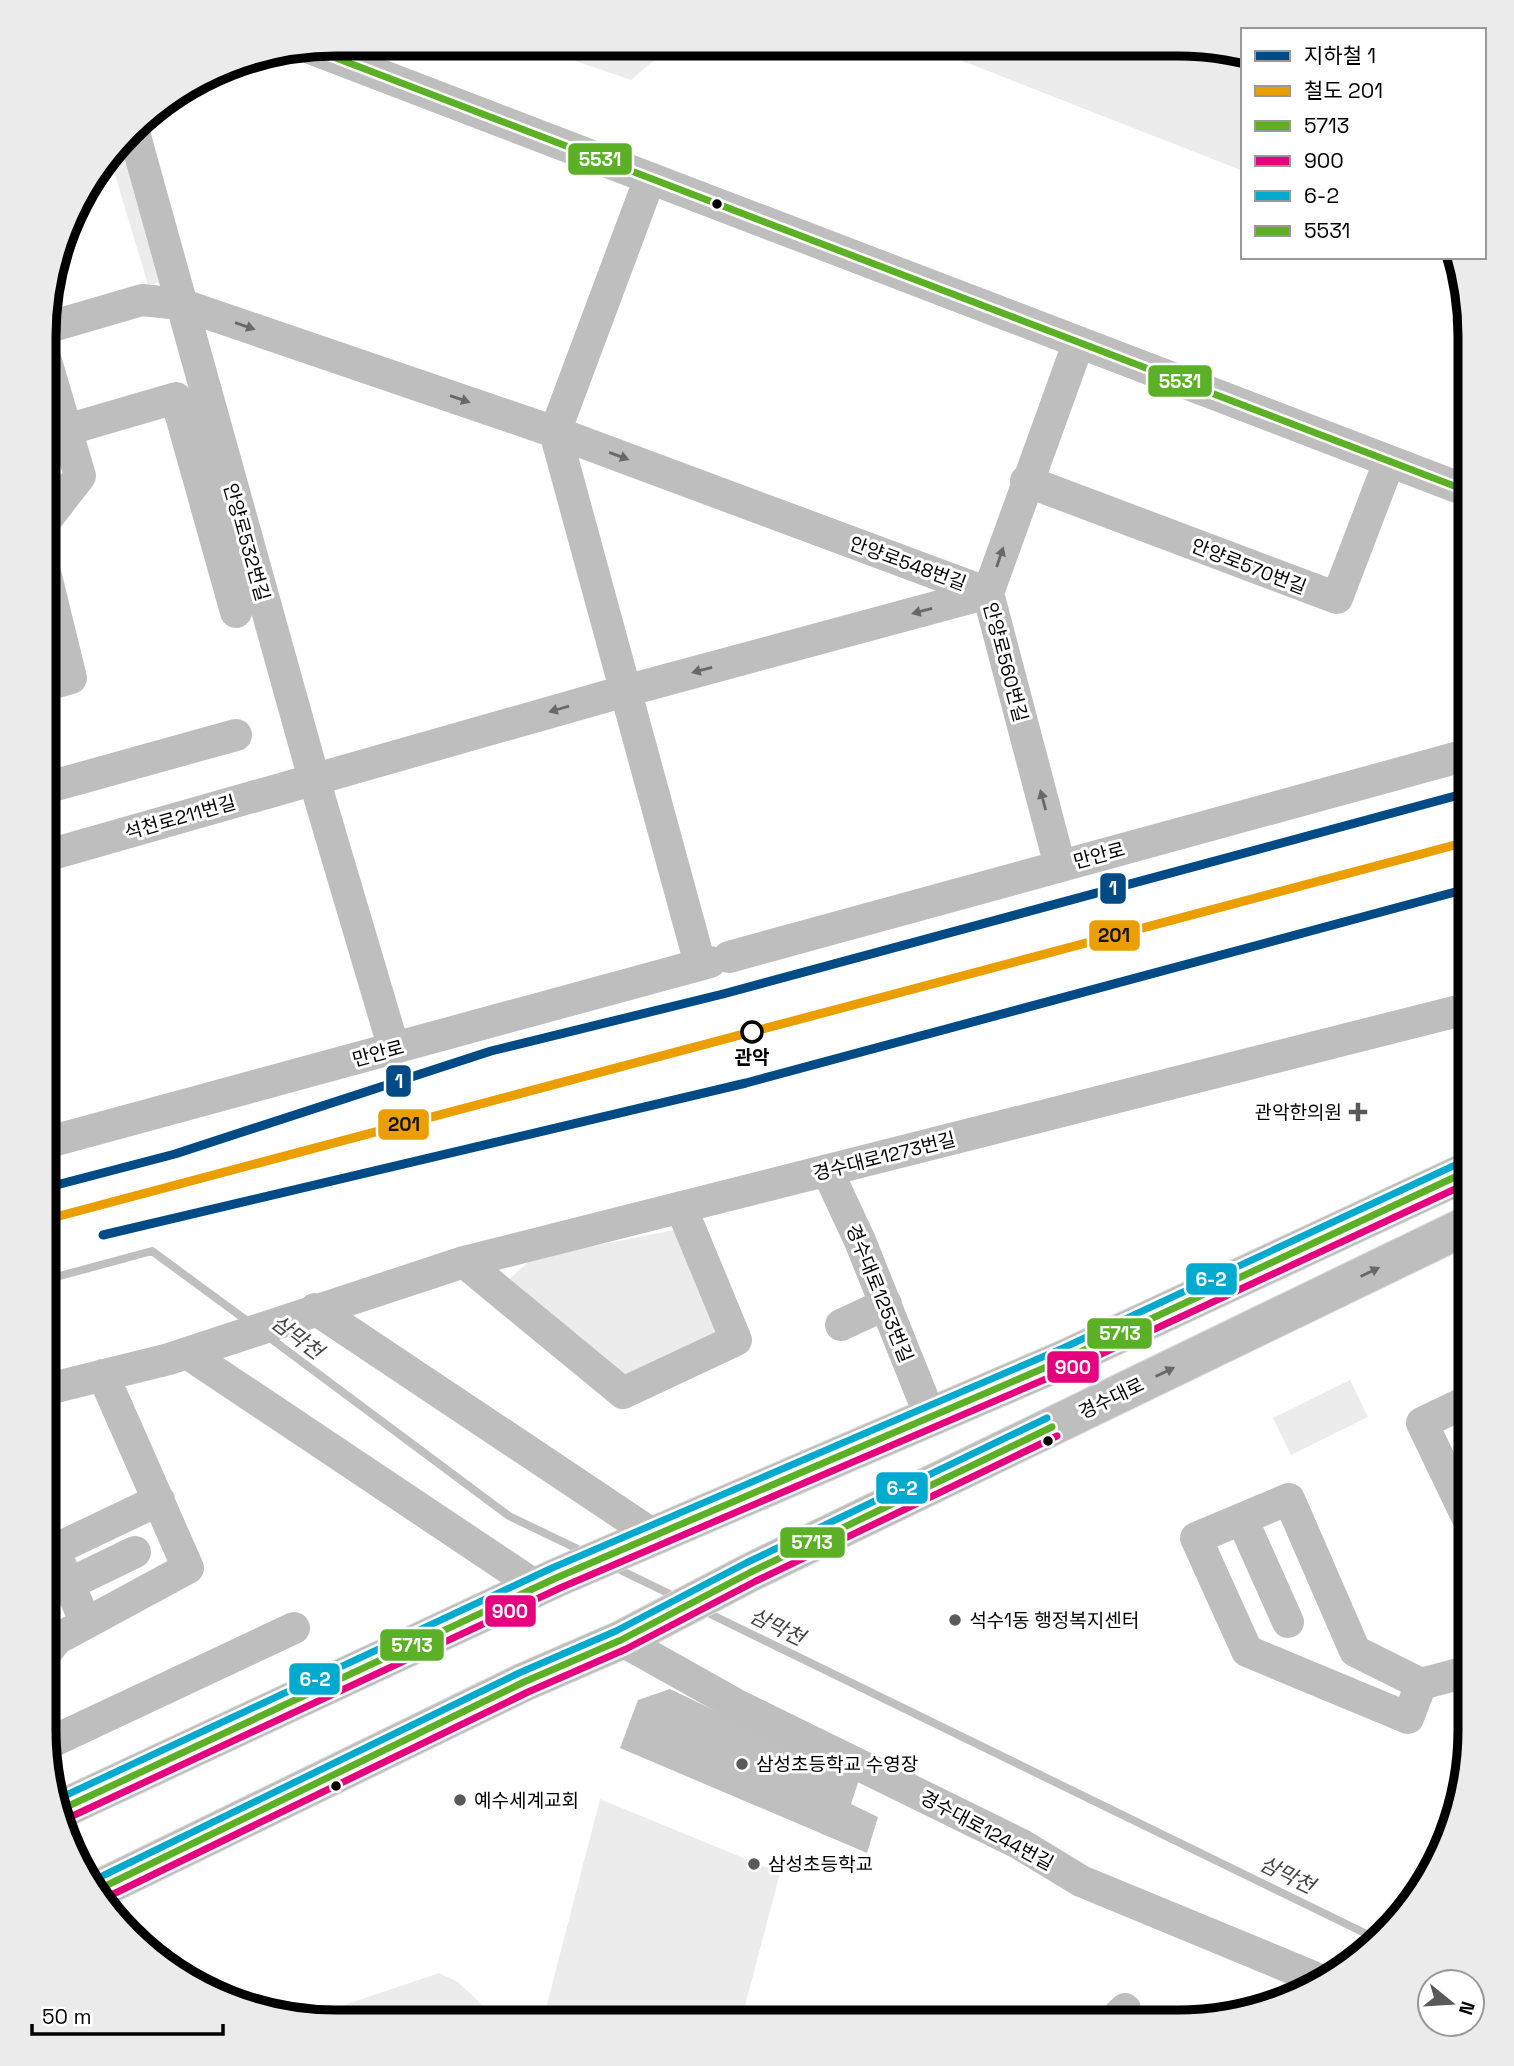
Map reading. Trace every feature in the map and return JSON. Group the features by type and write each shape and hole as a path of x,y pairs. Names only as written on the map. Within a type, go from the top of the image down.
{"main road":[{"path":"67,1807 546,1583 1065,1359 1458,1176"},
{"name":"경수대로","path":"621,1640 751,1572 1458,1230"},
{"path":"104,1887 524,1682 621,1640"}],"street":[{"path":"332,56 1458,488"},
{"name":"안양로532번길","path":"136,140 314,779 394,1049"},
{"path":"650,178 555,432 625,691 713,961"},
{"path":"57,325 142,300 180,304 555,432"},
{"name":"안양로560번길","path":"1060,866 988,593 1026,481 1079,344"},
{"path":"56,396 80,476 56,507"},
{"path":"66,430 176,398 236,612"},
{"name":"안양로548번길","path":"555,432 988,593"},
{"name":"안양로570번길","path":"1026,481 1337,598 1389,462"},
{"name":"안양로548번길","path":"625,691 988,593"},
{"path":"56,617 71,678 56,682"},
{"path":"314,779 625,691"},
{"path":"56,785 236,734"},
{"name":"만안로","path":"56,1140 1458,757"},
{"name":"석천로211번길","path":"56,853 314,779"},
{"name":"경수대로1273번길","path":"193,1351 464,1262 685,1217 827,1170 1458,1011"},
{"name":"경수대로1253번길","path":"827,1170 886,1304 930,1416"},
{"path":"464,1262 623,1393 736,1340 685,1217 533,1258"},
{"path":"841,1325 886,1304"},
{"path":"308,1312 651,1538"},
{"path":"56,1387 193,1351 546,1583"},
{"path":"56,1640 188,1568 103,1375"},
{"path":"1458,1406 1422,1423 1458,1497"},
{"path":"1421,1684 1408,1717 1247,1651 1196,1538 1289,1499 1355,1651 1421,1684 1458,1674"},
{"path":"56,1549 159,1500"},
{"path":"1242,1519 1288,1622"},
{"path":"69,1584 135,1552"},
{"path":"56,1555 86,1623"},
{"path":"56,1733 294,1628"},
{"name":"경수대로1244번길","path":"621,1640 735,1704 1020,1843 1081,1881 1311,1976"},
{"path":"1338,1689 1355,1651"}],"shaded area":[{"path":"561,56 659,56 631,80"},
{"path":"959,56 1178,56 1214,58 1241,64 1241,170 960,60"},
{"path":"134,142 176,279 148,285 113,168"},
{"path":"689,1227 736,1340 623,1393 499,1288 533,1258"},
{"path":"1350,1380 1368,1417 1291,1455 1273,1418"},
{"name":"삼성초등학교 수영장","path":"670,1689 859,1780 851,1804 878,1817 867,1853 620,1748 638,1700"},
{"path":"600,1799 780,1873 744,2010 546,2010"},
{"path":"439,1973 458,1982 487,2010 300,2008 335,2008"}],"waterway":[{"name":"삼막천","path":"56,1277 152,1251 250,1323"},
{"name":"삼막천","path":"266,1335 509,1516 584,1552"},
{"name":"삼막천","path":"614,1567 678,1598"},
{"name":"삼막천","path":"702,1610 1368,1935"}],"metro line":[{"name":"1","path":"56,1185 175,1154 491,1051 723,994 1458,795"},
{"name":"1","path":"103,1235 746,1083 1458,891"}],"rail line":[{"name":"201","path":"56,1217 1458,844"}],"transit line":[{"name":"5531","path":"332,56 1458,487"},
{"name":"6-2","path":"64,1796 552,1568 1061,1349 1458,1164"},
{"name":"5713","path":"67,1807 556,1578 1065,1359 1458,1176"},
{"name":"900","path":"70,1817 560,1588 1069,1369 1458,1188"},
{"name":"6-2","path":"99,1878 519,1673 616,1631 746,1563 1047,1418"},
{"name":"5713","path":"104,1887 524,1682 621,1640 751,1572 1052,1427"},
{"name":"900","path":"111,1895 528,1692 626,1649 756,1581 1057,1436"}],"place":[{"name":"관악","path":"752,1032"},
{"name":"관악한의원","path":"1358,1112"},
{"name":"석수1동 행정복지센터","path":"955,1620"},
{"name":"삼성초등학교 수영장","path":"742,1764"},
{"name":"예수세계교회","path":"460,1800"},
{"name":"삼성초등학교","path":"754,1864"}]}
